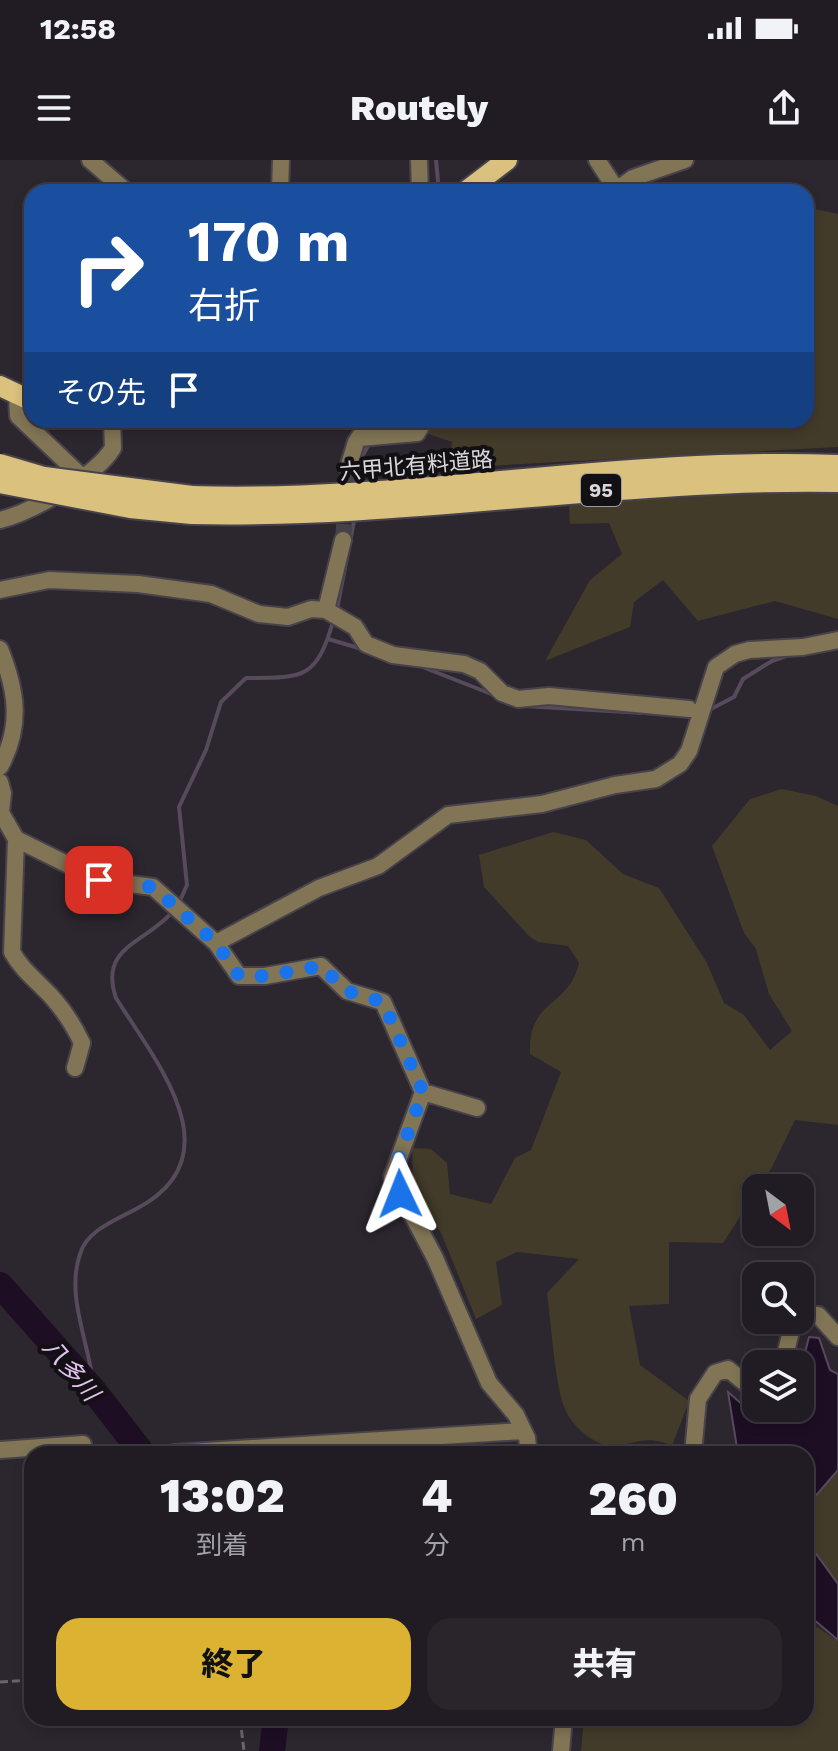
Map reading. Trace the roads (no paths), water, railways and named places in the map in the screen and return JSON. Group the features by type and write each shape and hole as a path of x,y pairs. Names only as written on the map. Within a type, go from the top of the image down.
{"main road":[{"path":"476,184 507,160"},
{"name":"六甲北有料道路","path":"0,464 44,477 192,505"},
{"name":"六甲北有料道路","path":"357,503 651,470 838,465"},
{"name":"六甲北有料道路","path":"0,483 130,508 357,503 626,487 838,482"}],"street":[{"path":"90,160 118,184"},
{"path":"280,184 281,160"},
{"path":"419,160 420,184"},
{"path":"597,160 611,184"},
{"path":"624,184 685,160"},
{"path":"16,394 18,416 24,422"},
{"path":"31,428 82,477"},
{"path":"0,520 18,514 106,460 113,448 112,428"},
{"path":"348,468 367,428"},
{"path":"361,438 417,433 420,428"},
{"path":"327,610 343,540"},
{"path":"0,590 49,580 138,584 211,594 259,614 288,617 311,609 327,610 355,627 366,644 393,655 464,664 480,671 502,693 518,699 549,696 689,709"},
{"path":"216,943 319,888 378,866 448,815 542,804 615,785 656,779 680,764 689,751 716,667 749,650 803,647 838,640"},
{"path":"0,649 13,681 14,741 0,767"},
{"path":"0,782 3,793 0,812 16,839 12,952 19,966 51,996 74,1027 82,1043 75,1068"},
{"path":"16,839 99,880 153,887 216,943 239,976 265,976 321,966 347,991 383,1002 423,1092 392,1177 435,1258 489,1383 516,1415 527,1446"},
{"path":"423,1092 477,1108"},
{"path":"814,1316 818,1315 838,1337"},
{"path":"694,1446 698,1399 715,1373 728,1369 742,1380"},
{"path":"285,1446 522,1431"},
{"path":"55,1446 83,1444"},
{"path":"0,1450 24,1448"},
{"path":"561,1751 563,1726"}],"waterway":[{"path":"436,160 438,184"},
{"path":"376,432 379,428"},
{"path":"358,488 362,456 370,443"},
{"path":"337,609 355,516"},
{"path":"179,903 187,885 179,807 206,750 221,702 246,678 282,677 306,671 321,653 334,618"},
{"path":"328,639 362,649"},
{"path":"707,711 734,697 743,679 772,661 789,655"},
{"path":"420,666 494,695"},
{"path":"524,706 695,716"},
{"path":"94,1391 75,1288 80,1254 96,1232 166,1188 181,1163 185,1136 179,1108 167,1079 116,998 112,980 114,967 128,946 174,910"},
{"name":"八多川","path":"0,1285 94,1391 137,1446"},
{"name":"八多川","path":"272,1751 275,1726"}],"tunnel":[{"path":"343,540 348,468"}]}
